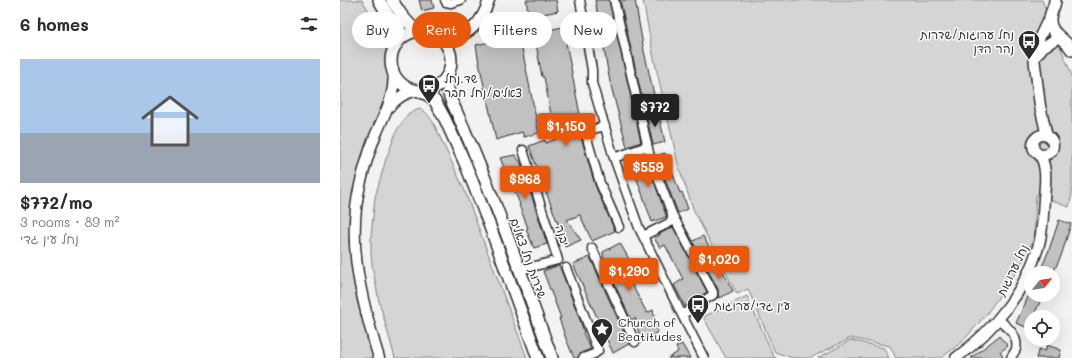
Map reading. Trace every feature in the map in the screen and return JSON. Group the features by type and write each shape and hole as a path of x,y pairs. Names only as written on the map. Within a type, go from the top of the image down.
{"main road":[{"path":"379,0 386,12"},
{"path":"392,0 408,24 412,27"},
{"path":"1058,2 1051,13 1050,24 1053,30 1067,42"},
{"path":"395,48 392,57 393,69 396,77 408,88 428,95 435,101 445,119 465,163 489,224 538,358"},
{"path":"418,91 436,87 446,77 450,69 451,61 448,48"},
{"name":"שדרות נחל צאלים","path":"446,77 451,100 475,154 501,219 552,358"}],"street":[{"path":"445,0 446,2 451,3 461,0"},
{"path":"471,30 483,16 489,0"},
{"path":"580,0 592,70 592,83 614,158 643,236 704,358"},
{"path":"614,0 650,157 672,214 713,292 713,295 682,315"},
{"path":"1041,136 1040,106 1034,62 1037,43 1050,18"},
{"path":"1034,62 1042,47 1067,42"},
{"path":"379,358 362,300 357,273 354,226 359,192 366,164 392,95 394,86 393,69"},
{"path":"387,109 403,95 409,92 418,91"},
{"path":"605,126 590,130 586,135 600,183 619,227"},
{"path":"1041,136 1050,139 1053,144 1051,150 1043,154 1035,151 1033,147 1033,142 1041,136"},
{"path":"614,158 642,148 647,143"},
{"name":"יבנה","path":"520,270 558,260 524,150"},
{"name":"נחל ערוגות","path":"956,358 982,337 998,319 1011,303 1031,266 1039,243 1043,220 1043,154"},
{"path":"643,236 671,222 672,214"},
{"path":"592,248 635,342"},
{"path":"566,268 598,351 583,358"},
{"path":"998,319 1009,327 1016,340 1016,350 1011,358"}],"shaded area":[{"path":"340,0 362,0 370,12 352,12 352,48 386,48 388,54 387,69 391,93 385,109 362,155 354,197 349,241 357,301 375,358 340,358"},
{"path":"643,0 1042,0 1072,76 1072,194 1069,207 1036,195 1034,239 1017,271 985,316 962,342 941,358 896,358 890,346 851,338 810,358 793,358 775,352 748,289 737,294 694,211 679,168 653,54"},
{"path":"419,109 425,112 433,122 464,189 527,358 395,358 379,301 373,271 371,236 375,197 386,159 397,130 408,114"},
{"path":"747,296 774,357 776,358 726,358 703,317"},
{"path":"851,340 884,348 889,358 818,358"}],"building":[{"path":"419,0 432,0 434,8 422,11"},
{"path":"526,0 556,0 558,11 528,12"},
{"path":"595,0 609,0 612,12 597,12"},
{"path":"620,0 635,0 644,51 655,99 643,102"},
{"path":"560,28 560,48 567,48 582,125 579,126 581,137 595,185 615,231 592,241 580,215 567,220 581,240 565,247 529,146 545,140 546,143 563,134 562,128 554,130 537,48 552,48 552,29"},
{"path":"617,36 641,142 627,147 610,82 604,48 617,48"},
{"path":"479,44 479,48 522,48 539,133 524,137 522,132 496,140 476,45"},
{"path":"645,108 660,120 665,142 653,145"},
{"path":"644,153 666,215 666,217 652,222 630,159"},
{"path":"665,153 680,193 682,192 688,209 678,213 656,156"},
{"path":"515,155 521,163 523,169 518,171 528,185 547,244 534,248 526,229 528,228 519,205 520,204 500,158"},
{"path":"1059,220 1071,224 1056,266 1042,266"},
{"path":"683,224 693,241 703,236 712,252 701,258"},
{"path":"673,227 707,292 685,306 674,285 683,279 665,245 660,248 654,238"},
{"path":"620,243 630,261 622,266 647,313 653,310 658,332 641,341 635,318 631,320 604,261 603,252"},
{"path":"590,257 629,344 613,353 573,264"},
{"path":"702,259 722,270 733,291 720,298 718,296 718,289"},
{"path":"559,265 579,317 584,332 583,333 591,349 581,353 578,358 574,358 566,339 559,318 561,318 543,271"},
{"path":"1026,302 1040,302 1036,310 1024,310 1024,326 1016,323"},
{"path":"999,336 1008,346 1000,352 1003,355 999,358 971,358"},
{"path":"682,344 690,358 668,358 678,352 676,347"},
{"path":"1047,346 1061,350 1059,358 1036,358 1039,349 1045,351"}],"place":[{"name":"נחל ערוגות/שדרות נהר הדן","path":"1029,60"},
{"name":"שד.נחל צאלים/נחל חבר","path":"429,104"},
{"name":"עין גדי/ערוגות","path":"698,324"},
{"name":"Church of Beatitudes","path":"602,348"}]}
